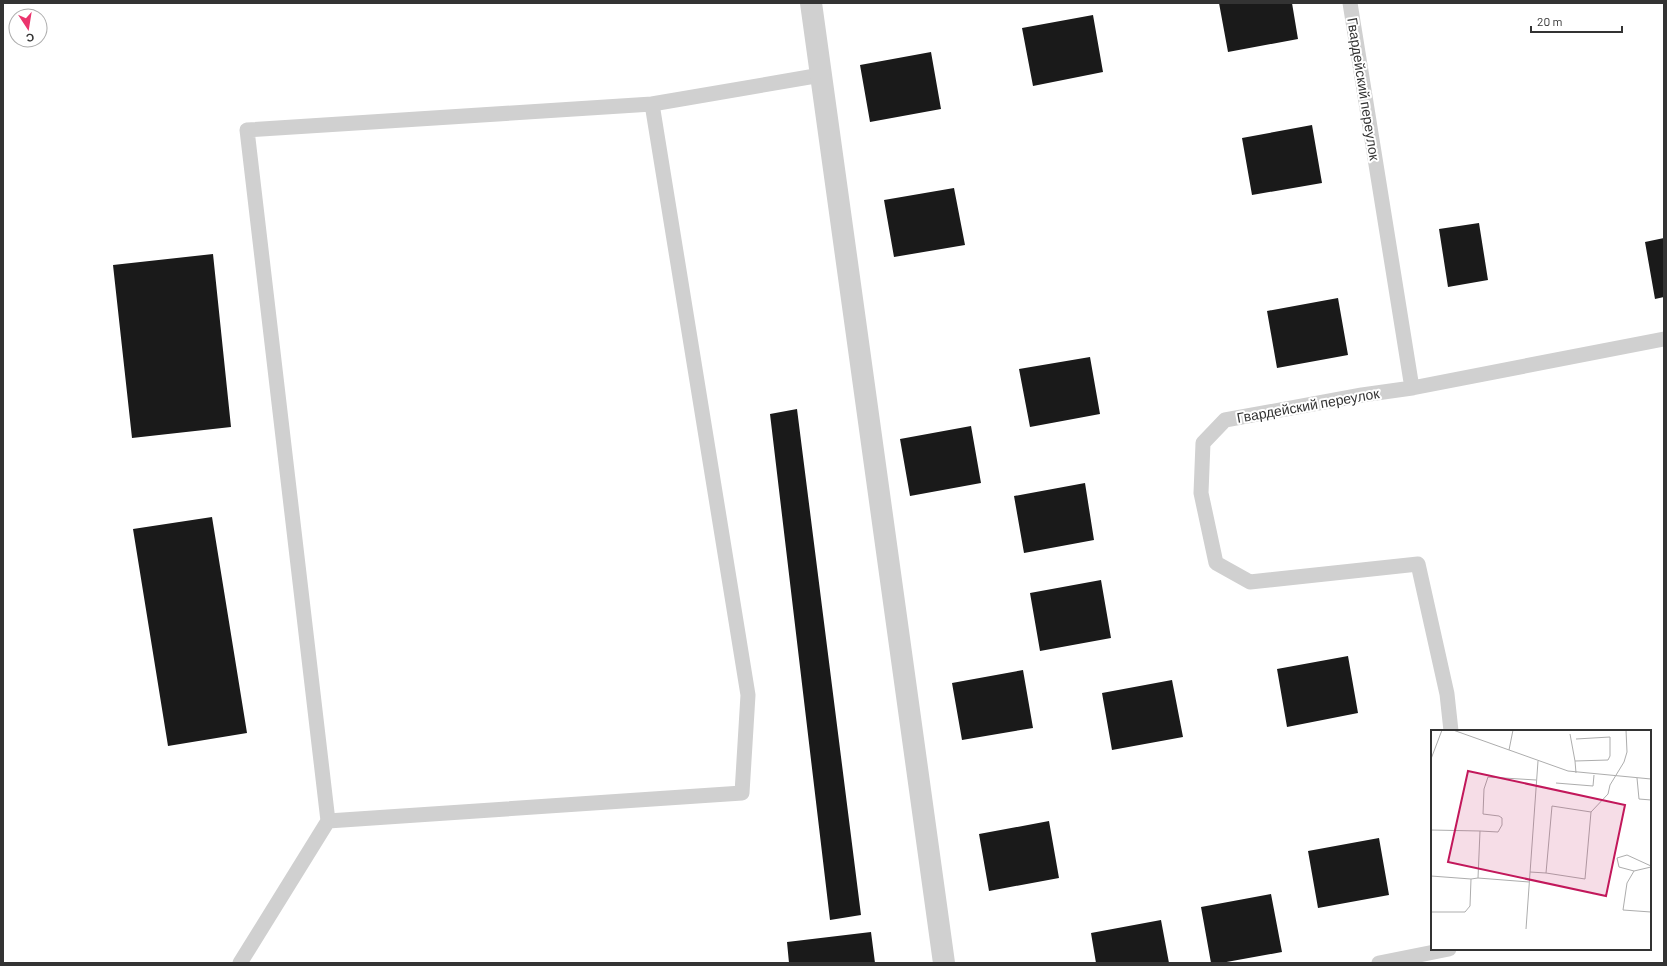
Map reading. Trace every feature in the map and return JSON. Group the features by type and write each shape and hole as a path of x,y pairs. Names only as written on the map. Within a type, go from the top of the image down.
{"street":[{"path":"811,3 944,963"}],"lane":[{"name":"Гвардейский переулок","path":"1350,3 1412,388 1362,395 1225,420 1204,442 1201,493 1216,563 1250,582 1418,564 1446,694 1451,730"},
{"path":"240,963 328,821 247,130 652,104 820,75"},
{"path":"328,821 742,793 748,695 652,104"},
{"path":"1412,388 1664,340"},
{"path":"1379,963 1445,950"}],"building":[{"path":"1219,3 1292,3 1298,39 1228,52"},
{"path":"1093,15 1103,72 1033,86 1022,28"},
{"path":"931,52 941,109 870,122 860,65"},
{"path":"1312,125 1322,183 1252,195 1242,138"},
{"path":"954,188 965,245 894,257 884,200"},
{"path":"1479,223 1488,280 1448,287 1439,229"},
{"path":"1664,238 1664,297 1655,299 1645,242"},
{"path":"213,254 231,427 132,438 113,265"},
{"path":"1338,298 1348,355 1277,368 1267,311"},
{"path":"1090,357 1100,414 1030,427 1019,369"},
{"path":"797,409 861,915 830,920 770,414"},
{"path":"971,426 981,483 910,496 900,439"},
{"path":"1085,483 1094,540 1024,553 1014,496"},
{"path":"212,517 247,733 168,746 133,529"},
{"path":"1101,580 1111,638 1040,651 1030,593"},
{"path":"1348,656 1358,713 1287,727 1277,669"},
{"path":"1023,670 1033,728 962,740 952,683"},
{"path":"1172,680 1183,737 1112,750 1102,693"},
{"path":"1049,821 1059,878 989,891 979,834"},
{"path":"1379,838 1389,895 1318,908 1308,851"},
{"path":"1271,894 1282,952 1221,963 1211,963 1201,907"},
{"path":"1161,920 1169,963 1096,963 1091,933"},
{"path":"871,932 875,963 789,963 787,942"}]}
